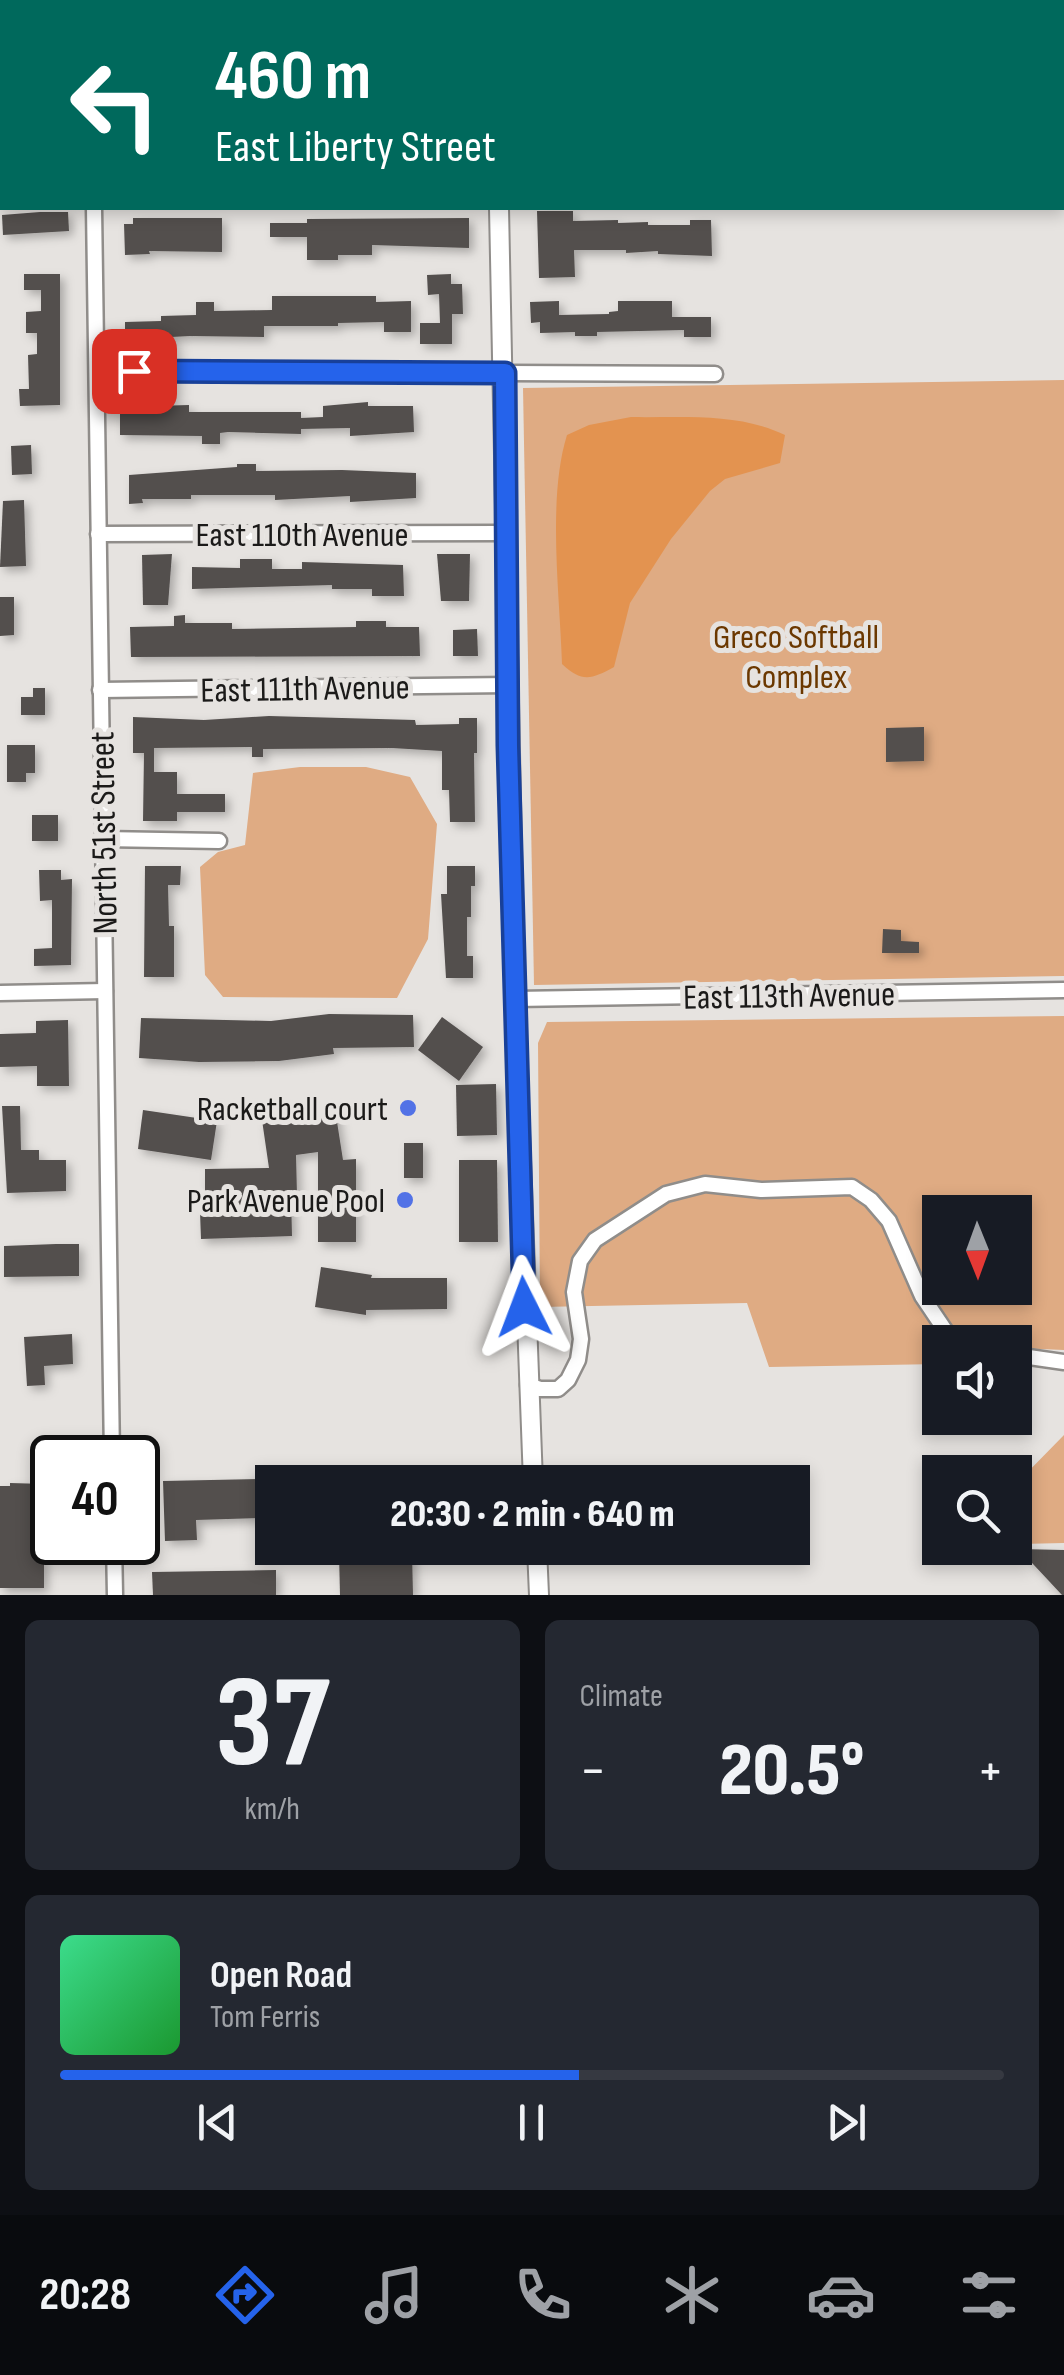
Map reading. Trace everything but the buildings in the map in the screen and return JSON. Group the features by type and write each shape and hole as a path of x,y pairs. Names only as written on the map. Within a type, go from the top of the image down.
{"street":[{"name":"North 51st Street","path":"94,210 112,1435"},
{"path":"499,210 515,999 532,1465"},
{"path":"97,371 715,374"},
{"name":"East 110th Avenue","path":"98,534 505,533"},
{"name":"East 111th Avenue","path":"100,690 509,686"},
{"path":"103,839 219,841"},
{"name":"East 113th Avenue","path":"515,999 1064,990"},
{"path":"0,993 105,991"},
{"path":"528,1385 558,1388 568,1380 578,1360 581,1339 574,1292 580,1260 596,1240 666,1194 705,1184 761,1190 852,1187 872,1200 889,1221 922,1296 942,1325"},
{"path":"1032,1357 1064,1362"},
{"path":"114,1565 115,1595"},
{"path":"538,1565 539,1595"}],"green space":[{"name":"Greco Softball Complex","path":"1064,380 1064,976 534,985 523,388"},
{"path":"300,767 366,767 410,777 437,824 428,939 397,998 223,997 205,975 200,867 218,852 245,845 253,773"},
{"path":"1064,1016 1064,1350 1032,1349 1032,1325 922,1325 922,1364 769,1367 747,1303 540,1307 538,1043 547,1022"},
{"path":"1064,1435 1064,1543 1032,1544 1032,1468"}],"shaded area":[{"path":"631,417 729,419 785,435 780,463 725,479 710,491 671,539 630,603 614,667 593,676 581,676 562,664 556,548 561,460 567,435 589,425"}],"place":[{"name":"Racketball court","path":"408,1108"},
{"name":"Park Avenue Pool","path":"405,1200"}],"route":[{"path":"134,371 505,373 508,746 524,1307"}]}
